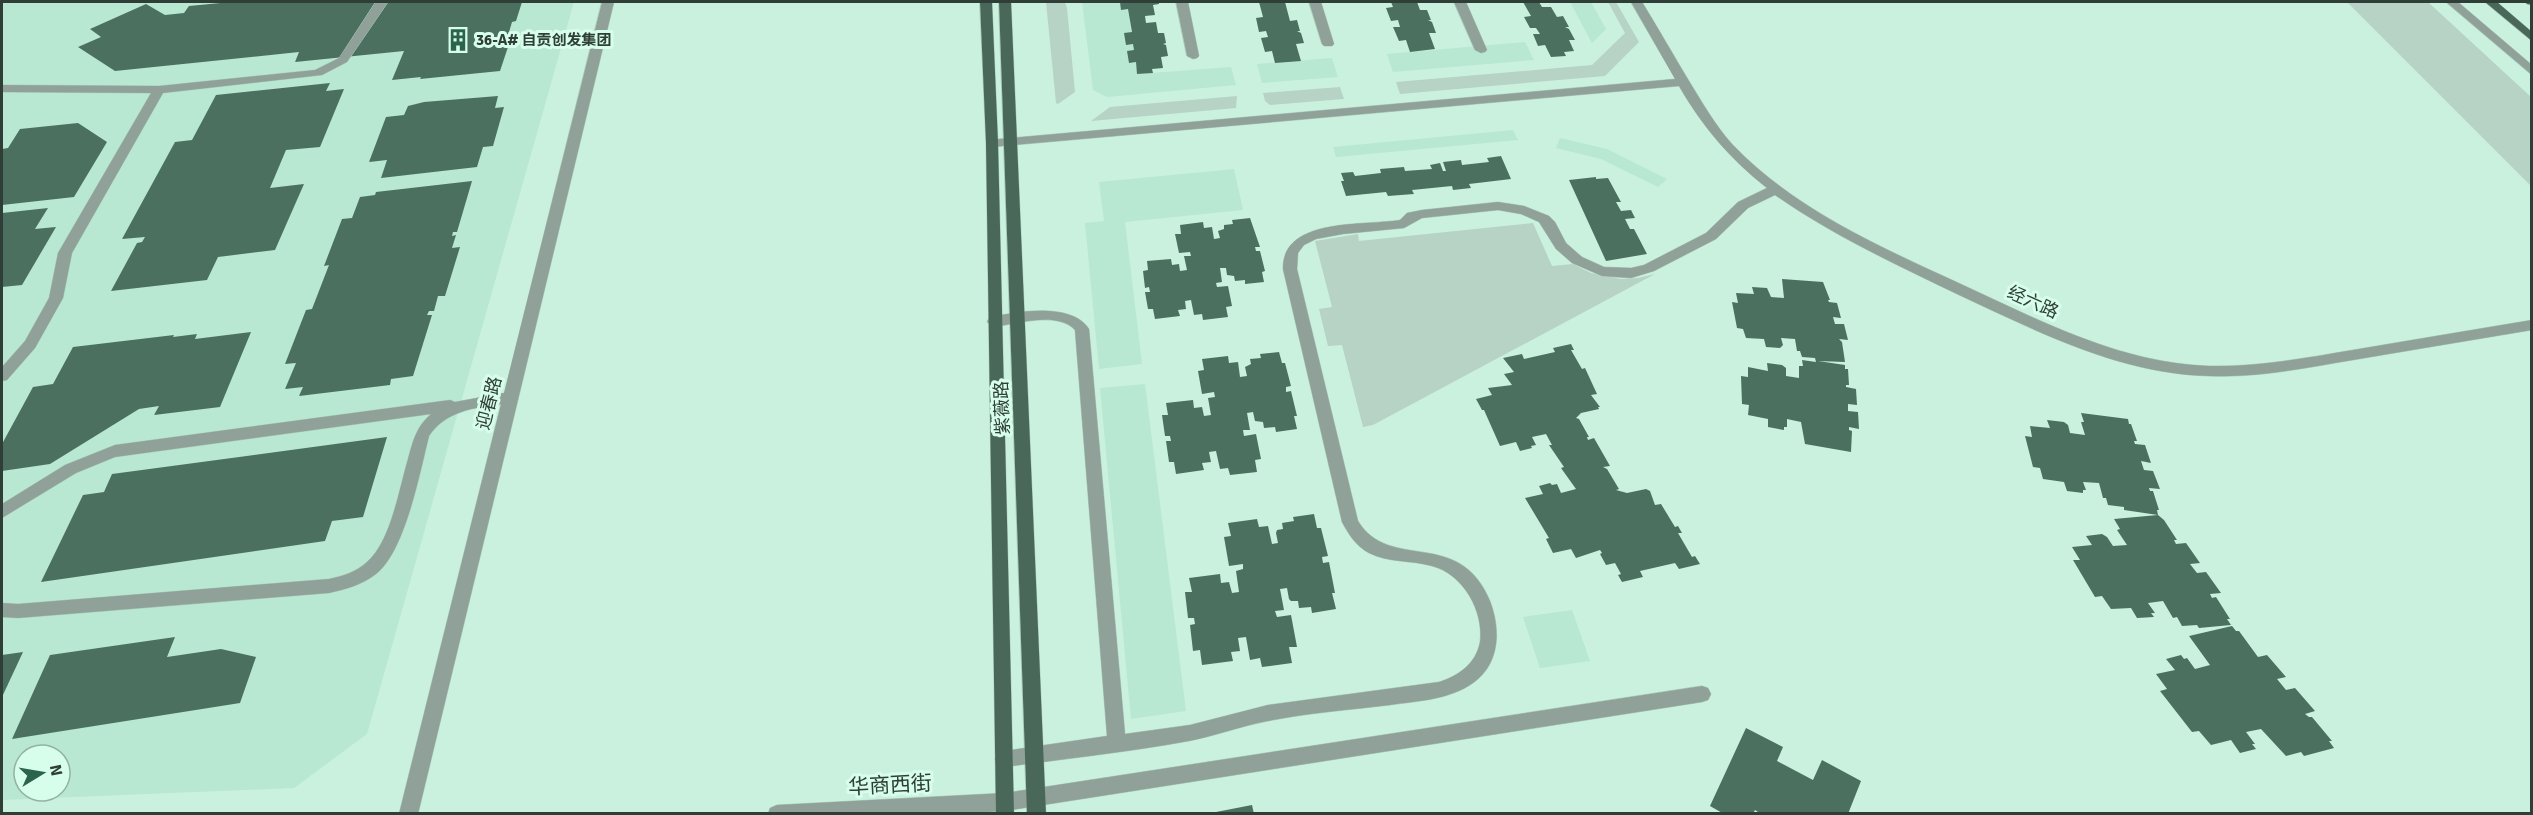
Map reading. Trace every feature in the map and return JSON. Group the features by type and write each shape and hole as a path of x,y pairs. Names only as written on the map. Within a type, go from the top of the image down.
{"main road":[{"name":"紫薇路","path":"986,2 992,143 1005,808"},
{"name":"紫薇路","path":"1005,2 1036,805"},
{"path":"2491,2 2532,38"}],"street":[{"path":"2,88 159,90 318,73 343,60 382,2"},
{"name":"迎春路","path":"408,813 608,2"},
{"path":"1182,2 1193,56"},
{"path":"1315,2 1328,44"},
{"path":"1460,2 1481,50"},
{"name":"经六路","path":"1637,2 1712,126 1751,169 1776,189 1803,209 1867,245 2042,326 2093,347 2144,364 2205,371 2260,370 2532,325"},
{"path":"2452,2 2532,72"},
{"path":"992,143 1684,82"},
{"path":"2,376 30,344 56,298 65,253 159,90"},
{"path":"1004,759 1190,733 1268,713 1432,691 1450,687 1465,679 1482,662 1490,639 1485,608 1471,582 1456,569 1439,561 1385,553 1370,546 1357,534 1350,522 1290,269 1292,251 1298,244 1325,232 1404,224 1417,215 1498,206 1512,207 1544,219 1562,246 1589,267 1630,273 1649,268 1711,236 1743,205 1776,189"},
{"path":"994,322 1060,315 1074,320 1082,329 1118,743"},
{"path":"2,512 79,464 109,452 510,398"},
{"path":"2,610 18,611 306,588 329,586 353,580 375,566 389,549 426,428 447,411 467,404"},
{"name":"华商西街","path":"777,813 1005,808 1036,805 1702,694"}],"shaded area":[{"path":"2,2 574,2 367,734 294,788 72,797 72,743 12,743 12,800 2,800"},
{"path":"1046,2 1065,2 1067,8 1075,92 1058,104 1056,103"},
{"path":"1082,2 1127,2 1138,74 1231,67 1236,85 1107,97 1093,90"},
{"path":"1570,2 1591,2 1606,29 1592,43"},
{"path":"1608,2 1616,2 1639,42 1605,76 1400,94 1396,82 1592,65 1625,33"},
{"path":"2347,2 2428,2 2531,97 2531,186"},
{"path":"1525,42 1534,60 1393,72 1387,54"},
{"path":"1332,58 1338,77 1262,83 1257,64"},
{"path":"1340,87 1344,99 1270,105 1265,101 1263,93"},
{"path":"1237,96 1236,108 1091,121 1110,107"},
{"path":"1513,130 1518,140 1336,157 1333,147"},
{"path":"1560,138 1607,149 1667,179 1658,187 1601,159 1556,148"},
{"path":"1234,169 1243,210 1125,222 1142,364 1099,369 1085,223 1104,221 1099,182"},
{"path":"1533,223 1552,266 1573,264 1591,273 1621,279 1655,274 1373,425 1363,427 1342,345 1328,346 1319,309 1332,307 1315,241 1358,234 1359,241"},
{"path":"1145,384 1186,711 1131,719 1100,388"},
{"path":"1572,610 1590,661 1540,668 1523,617"}],"building":[{"path":"231,2 522,2 516,21 512,22 507,39 511,38 500,71 392,80 404,51 295,62 299,52 115,71 78,47 101,37 90,29 146,4 165,15 184,13 189,6"},
{"path":"1120,2 1159,2 1153,5 1155,15 1145,16 1146,23 1156,22 1158,33 1164,33 1166,43 1163,44 1166,45 1168,56 1161,57 1163,68 1152,69 1153,73 1137,74 1136,62 1129,63 1127,51 1134,50 1133,44 1126,45 1124,33 1132,32 1128,9 1121,10"},
{"path":"1259,2 1285,2 1290,21 1297,20 1300,31 1297,31 1301,33 1304,43 1296,44 1301,61 1275,63 1272,51 1265,52 1261,38 1268,37 1266,31 1259,32 1256,18 1263,17"},
{"path":"1391,2 1417,2 1420,10 1427,10 1431,20 1428,20 1432,22 1436,33 1429,33 1435,49 1410,52 1406,40 1399,41 1393,27 1400,27 1398,20 1391,21 1386,8 1393,7"},
{"path":"1523,2 1539,2 1542,7 1551,7 1557,17 1563,16 1569,27 1565,27 1569,29 1575,40 1569,40 1574,51 1564,52 1566,56 1551,57 1545,45 1538,46 1533,34 1540,34 1536,28 1530,28 1524,17 1531,16"},
{"path":"330,83 326,91 344,89 320,147 286,150 270,188 304,184 275,250 218,257 207,280 111,291 137,243 142,242 145,237 122,239 175,142 192,140 216,95"},
{"path":"498,96 495,108 504,107 493,146 483,147 477,167 381,178 387,160 369,162 386,117 404,115 408,106 424,102"},
{"path":"78,123 107,142 74,197 2,205 2,149 8,148 20,129"},
{"path":"1501,156 1511,179 1469,184 1471,188 1453,190 1452,186 1412,190 1414,194 1388,196 1386,192 1346,196 1341,181 1344,181 1341,173 1353,172 1355,176 1381,173 1380,169 1404,167 1405,171 1432,169 1430,165 1440,163 1443,171 1446,171 1443,162 1461,160 1462,165 1489,162 1487,158"},
{"path":"1596,177 1596,179 1608,178 1621,202 1616,202 1621,211 1631,210 1635,218 1625,219 1630,229 1634,229 1647,254 1606,261 1569,180"},
{"path":"472,181 457,232 453,232 452,236 456,235 452,248 460,247 445,296 438,296 434,311 429,311 427,315 432,315 413,376 391,379 390,385 299,396 303,387 285,389 296,363 285,364 306,310 312,309 329,265 324,266 342,219 352,218 360,197 375,195 376,192"},
{"path":"48,208 35,229 56,227 22,285 2,287 2,213"},
{"path":"1250,218 1260,247 1255,247 1256,251 1260,251 1265,271 1262,272 1264,282 1245,284 1245,280 1235,281 1234,276 1227,275 1226,268 1220,268 1222,282 1216,283 1217,287 1228,286 1232,306 1226,307 1228,317 1203,320 1202,314 1194,315 1191,300 1185,301 1186,309 1178,310 1180,316 1155,319 1153,309 1148,309 1145,292 1150,292 1149,287 1145,288 1143,271 1148,270 1147,261 1171,259 1172,265 1179,264 1180,271 1187,270 1184,256 1191,256 1190,252 1179,253 1175,234 1181,234 1180,225 1203,222 1204,228 1212,227 1214,239 1220,238 1218,231 1224,229 1224,225 1233,224 1232,220"},
{"path":"1782,279 1823,282 1829,302 1837,303 1841,318 1833,317 1835,324 1844,324 1848,340 1839,339 1842,342 1845,362 1818,361 1845,365 1845,369 1848,369 1849,385 1846,387 1856,389 1857,405 1848,404 1848,411 1858,412 1859,429 1849,427 1852,431 1851,452 1805,444 1801,422 1787,419 1787,427 1784,427 1784,430 1768,427 1768,419 1748,415 1749,405 1742,404 1741,376 1748,377 1748,367 1768,371 1767,363 1782,365 1786,368 1786,376 1799,378 1799,366 1803,366 1802,360 1816,362 1815,358 1802,357 1800,351 1797,351 1795,339 1781,338 1783,345 1780,348 1766,347 1764,339 1746,338 1743,329 1737,328 1732,302 1738,303 1736,293 1754,294 1752,287 1767,288 1771,297 1784,298"},
{"path":"251,332 220,407 154,415 159,406 139,409 50,464 2,471 2,444 33,387 53,384 73,347 174,335 173,337 197,334 195,339"},
{"path":"1571,344 1574,350 1571,350 1582,369 1585,368 1597,394 1591,395 1600,407 1581,413 1576,418 1579,419 1589,437 1587,437 1588,440 1594,438 1610,466 1603,467 1607,469 1619,489 1616,490 1627,493 1646,489 1650,491 1655,505 1661,504 1675,527 1678,526 1682,533 1678,533 1692,557 1695,556 1700,564 1679,569 1675,563 1640,571 1643,577 1622,582 1618,575 1621,574 1615,563 1606,565 1600,550 1576,558 1571,549 1553,553 1546,539 1549,538 1525,498 1543,494 1539,486 1550,483 1557,484 1561,493 1576,489 1561,468 1564,467 1549,445 1552,445 1546,434 1532,437 1536,445 1531,446 1532,448 1520,451 1516,442 1500,446 1484,410 1476,399 1492,395 1488,388 1512,385 1504,374 1514,372 1503,358 1522,354 1524,359 1555,352 1553,348"},
{"path":"1279,352 1282,363 1285,363 1291,386 1286,387 1286,392 1291,391 1297,416 1294,416 1297,429 1276,432 1275,427 1264,428 1263,422 1255,421 1253,412 1247,413 1250,430 1243,430 1244,436 1256,434 1261,459 1255,460 1257,472 1230,475 1228,468 1220,469 1216,451 1209,452 1211,462 1202,463 1204,470 1176,474 1174,462 1169,462 1166,441 1171,441 1170,436 1165,436 1162,415 1168,415 1166,403 1193,400 1194,408 1202,407 1204,416 1211,415 1208,398 1215,397 1214,392 1202,394 1198,371 1204,370 1202,359 1228,356 1229,363 1238,362 1240,377 1247,376 1245,367 1251,364 1250,359 1261,358 1260,354"},
{"path":"2081,413 2128,419 2137,441 2134,441 2135,444 2145,445 2151,463 2141,461 2144,470 2153,471 2160,489 2149,488 2153,491 2159,510 2157,510 2158,515 2108,505 2106,498 2103,498 2099,483 2083,482 2086,490 2083,490 2083,493 2067,491 2064,482 2043,479 2040,468 2033,467 2025,436 2032,437 2030,426 2050,428 2047,420 2064,422 2068,425 2070,433 2085,435"},
{"path":"387,437 363,517 332,521 325,541 41,582 83,495 104,492 112,474"},
{"path":"1314,514 1317,528 1321,528 1328,556 1322,557 1323,563 1329,562 1336,609 1312,613 1311,607 1299,608 1298,601 1289,599 1287,588 1280,589 1284,610 1275,611 1277,617 1291,615 1297,647 1289,647 1292,663 1262,667 1260,658 1250,660 1246,637 1238,638 1240,651 1231,652 1233,661 1202,665 1200,650 1193,651 1190,625 1195,624 1194,618 1188,618 1185,592 1192,592 1189,578 1220,574 1221,583 1229,582 1232,593 1239,592 1236,571 1243,569 1243,564 1229,566 1224,537 1231,536 1228,523 1257,519 1259,527 1268,526 1272,544 1278,543 1276,533 1277,530 1283,529 1282,523 1294,521 1293,517"},
{"path":"2158,515 2177,540 2174,540 2176,544 2186,543 2200,563 2190,564 2197,573 2206,572 2221,593 2210,594 2212,598 2216,597 2230,619 2227,619 2231,625 2199,628 2197,625 2182,626 2177,617 2173,618 2163,601 2148,603 2155,613 2151,613 2154,617 2137,618 2131,608 2111,609 2102,596 2095,597 2073,560 2080,560 2072,547 2092,545 2086,536 2102,534 2113,546 2127,545 2117,530 2120,529 2114,519"},
{"path":"2232,626 2239,631 2258,657 2267,655 2286,677 2277,679 2286,690 2295,688 2315,711 2305,714 2312,717 2332,741 2329,741 2334,748 2304,756 2301,752 2286,756 2261,729 2246,732 2256,749 2240,753 2231,740 2211,745 2199,731 2192,732 2160,691 2167,689 2156,674 2175,670 2166,659 2181,655 2184,659 2187,658 2195,669 2210,665 2189,636"},
{"path":"175,637 167,657 221,649 256,657 240,703 12,739 50,655"},
{"path":"23,652 2,697 2,655"},
{"path":"1746,728 1783,747 1777,761 1813,780 1822,760 1861,781 1848,814 1761,814 1755,810 1753,814 1724,814 1710,806"},
{"path":"1252,805 1254,814 1216,814 1216,812"}],"place":[{"name":"36-A# 自贡创发集团","path":"458,40"}]}
